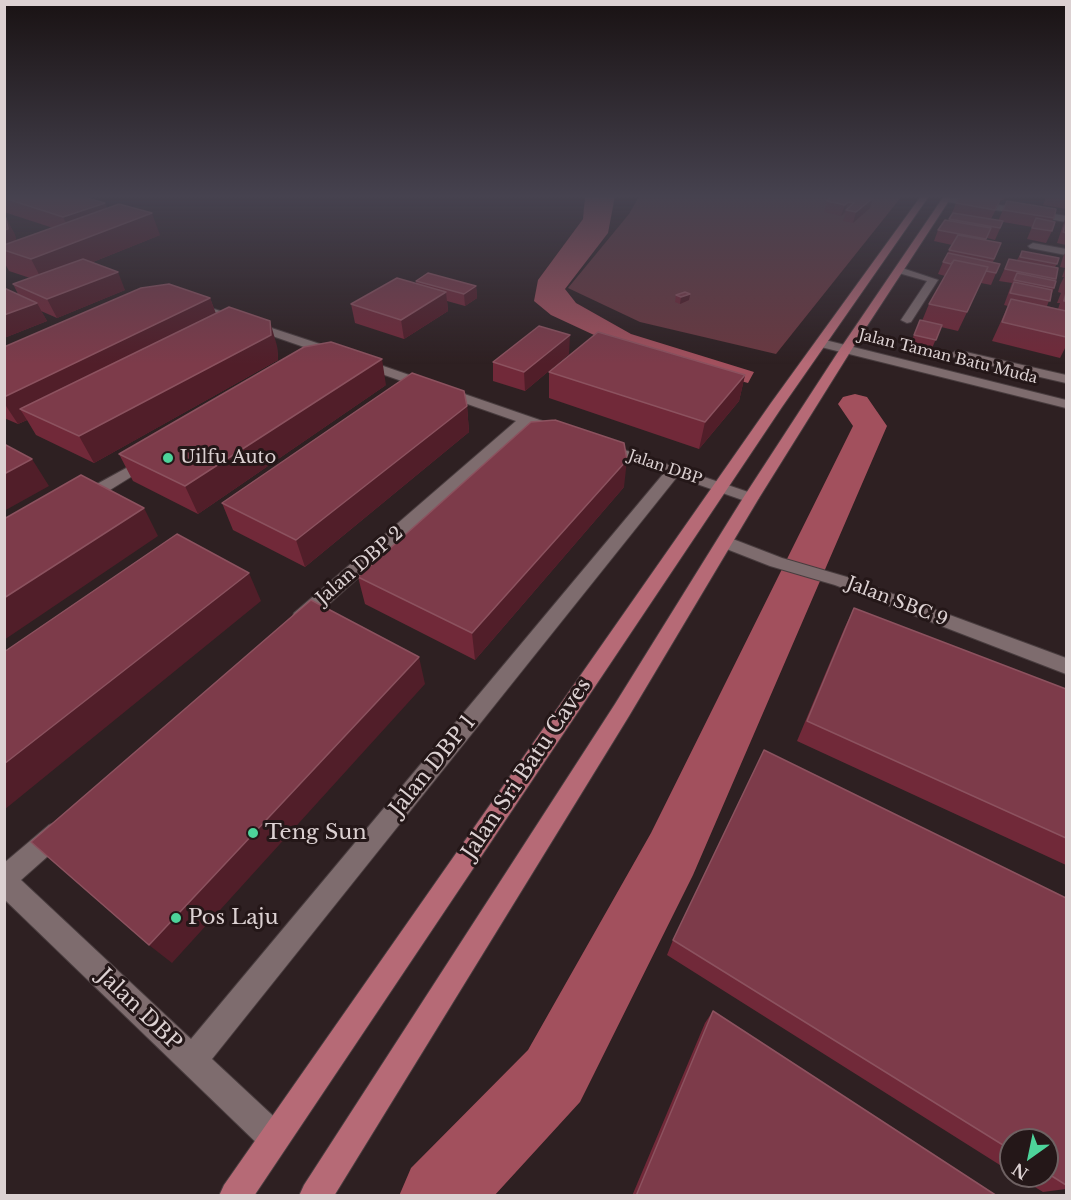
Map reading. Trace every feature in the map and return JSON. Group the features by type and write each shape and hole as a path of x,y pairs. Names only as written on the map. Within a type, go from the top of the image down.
{"main road":[{"name":"Jalan Sri Batu Caves","path":"235,1196 720,487 886,252"},
{"path":"315,1196 751,498 911,252"}],"street":[{"path":"899,270 933,280 907,320"},
{"path":"179,303 198,305 568,435"},
{"name":"Jalan Taman Batu Muda","path":"821,343 1066,404"},
{"path":"310,363 330,351"},
{"path":"957,354 1066,379"},
{"name":"Jalan DBP 2","path":"283,634 526,420"},
{"name":"Jalan DBP","path":"590,442 751,498"},
{"path":"72,505 161,452"},
{"name":"Jalan DBP 1","path":"192,1060 674,471"},
{"name":"Jalan SBC 9","path":"725,542 776,562 841,581 1066,666"},
{"path":"4,880 68,824"},
{"name":"Jalan DBP","path":"4,880 274,1138"}],"shaded area":[{"path":"559,252 593,252 565,289 576,303 631,334 754,372 748,383 622,348 551,315 534,301 538,280"},
{"path":"598,252 857,252 776,354 640,322 568,288"}],"building":[{"path":"10,252 49,252 31,259"},
{"path":"959,252 997,252 994,259"},
{"path":"1022,252 1027,252 1059,258 1057,264 1020,257"},
{"path":"948,253 1000,264 996,273 986,271 988,267 954,260 951,264 943,262"},
{"path":"83,259 118,272 47,299 13,284"},
{"path":"1009,259 1058,268 1056,279 1005,269"},
{"path":"954,260 988,267 967,312 929,304"},
{"path":"428,273 476,286 464,294 416,281"},
{"path":"1017,273 1056,281 1054,288 1014,280"},
{"path":"397,278 446,292 401,320 351,304"},
{"path":"1014,282 1052,290 1050,301 1010,293"},
{"path":"169,284 210,298 4,397 4,347 141,288"},
{"path":"4,288 37,303 4,315"},
{"path":"685,292 690,294 681,297 676,295"},
{"path":"1011,299 1066,311 1066,337 1002,322"},
{"path":"229,307 270,321 271,335 79,436 20,409"},
{"path":"920,320 942,325 936,340 914,335"},
{"path":"539,326 570,335 524,372 493,362"},
{"path":"598,332 745,375 705,422 549,372"},
{"path":"331,342 382,359 185,486 119,454 304,347"},
{"path":"412,373 464,391 467,406 296,540 222,503"},
{"path":"555,420 624,443 627,460 472,633 358,577 531,422"},
{"path":"4,444 32,459 4,474"},
{"path":"81,475 144,508 4,598 4,519"},
{"path":"177,534 249,573 4,764 4,652"},
{"path":"311,600 419,657 149,945 31,842"},
{"path":"854,608 1066,689 1066,838 807,721"},
{"path":"764,750 1066,898 1066,1185 1059,1181 1059,1128 999,1128 999,1143 673,940"},
{"path":"713,1011 997,1196 636,1196"}],"waterway":[{"path":"439,1196 554,1076 672,854 870,426 855,404"}],"place":[{"name":"Uilfu Auto","path":"168,458"},
{"name":"Teng Sun","path":"253,833"},
{"name":"Pos Laju","path":"176,918"}]}
